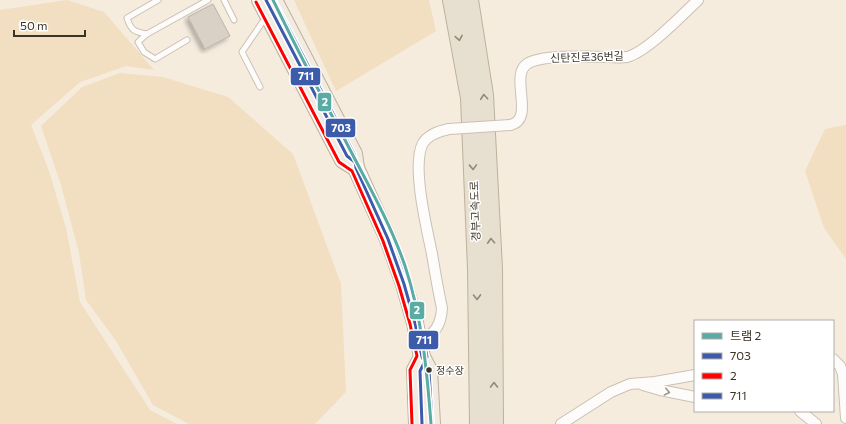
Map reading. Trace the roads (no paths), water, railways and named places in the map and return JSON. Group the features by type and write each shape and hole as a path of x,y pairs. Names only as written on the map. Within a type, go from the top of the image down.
{"highway":[{"name":"경부고속도로","path":"452,0 470,98 477,269 479,424"},
{"name":"경부고속도로","path":"469,0 484,95 493,269 494,424"}],"main road":[{"path":"267,5 343,160 356,168 391,247 404,284 420,351 429,370 432,424"},
{"path":"417,424 415,370 420,351"}],"street":[{"name":"신탄진로36번길","path":"420,351 439,325 442,312 422,195 419,168 420,152 423,143 429,136 449,129 515,124 520,119 522,110 520,80 522,68 528,63 539,59 558,57 626,57 638,52 648,45 698,0"},
{"path":"834,360 840,366 843,374 846,418"},
{"path":"561,424 611,392 630,384 694,375"},
{"path":"639,383 660,390 694,397"},
{"path":"801,412 816,424"}],"lane":[{"path":"147,34 136,33 130,26 127,18 158,0"},
{"path":"187,40 155,59 144,52 138,42 147,34 208,0"},
{"path":"224,0 234,20"},
{"path":"260,88 242,52 267,5"}],"tram line":[{"name":"2","path":"273,0 377,202 405,266 420,324 428,384 431,424"}],"place":[{"name":"정수장","path":"429,370"}]}
